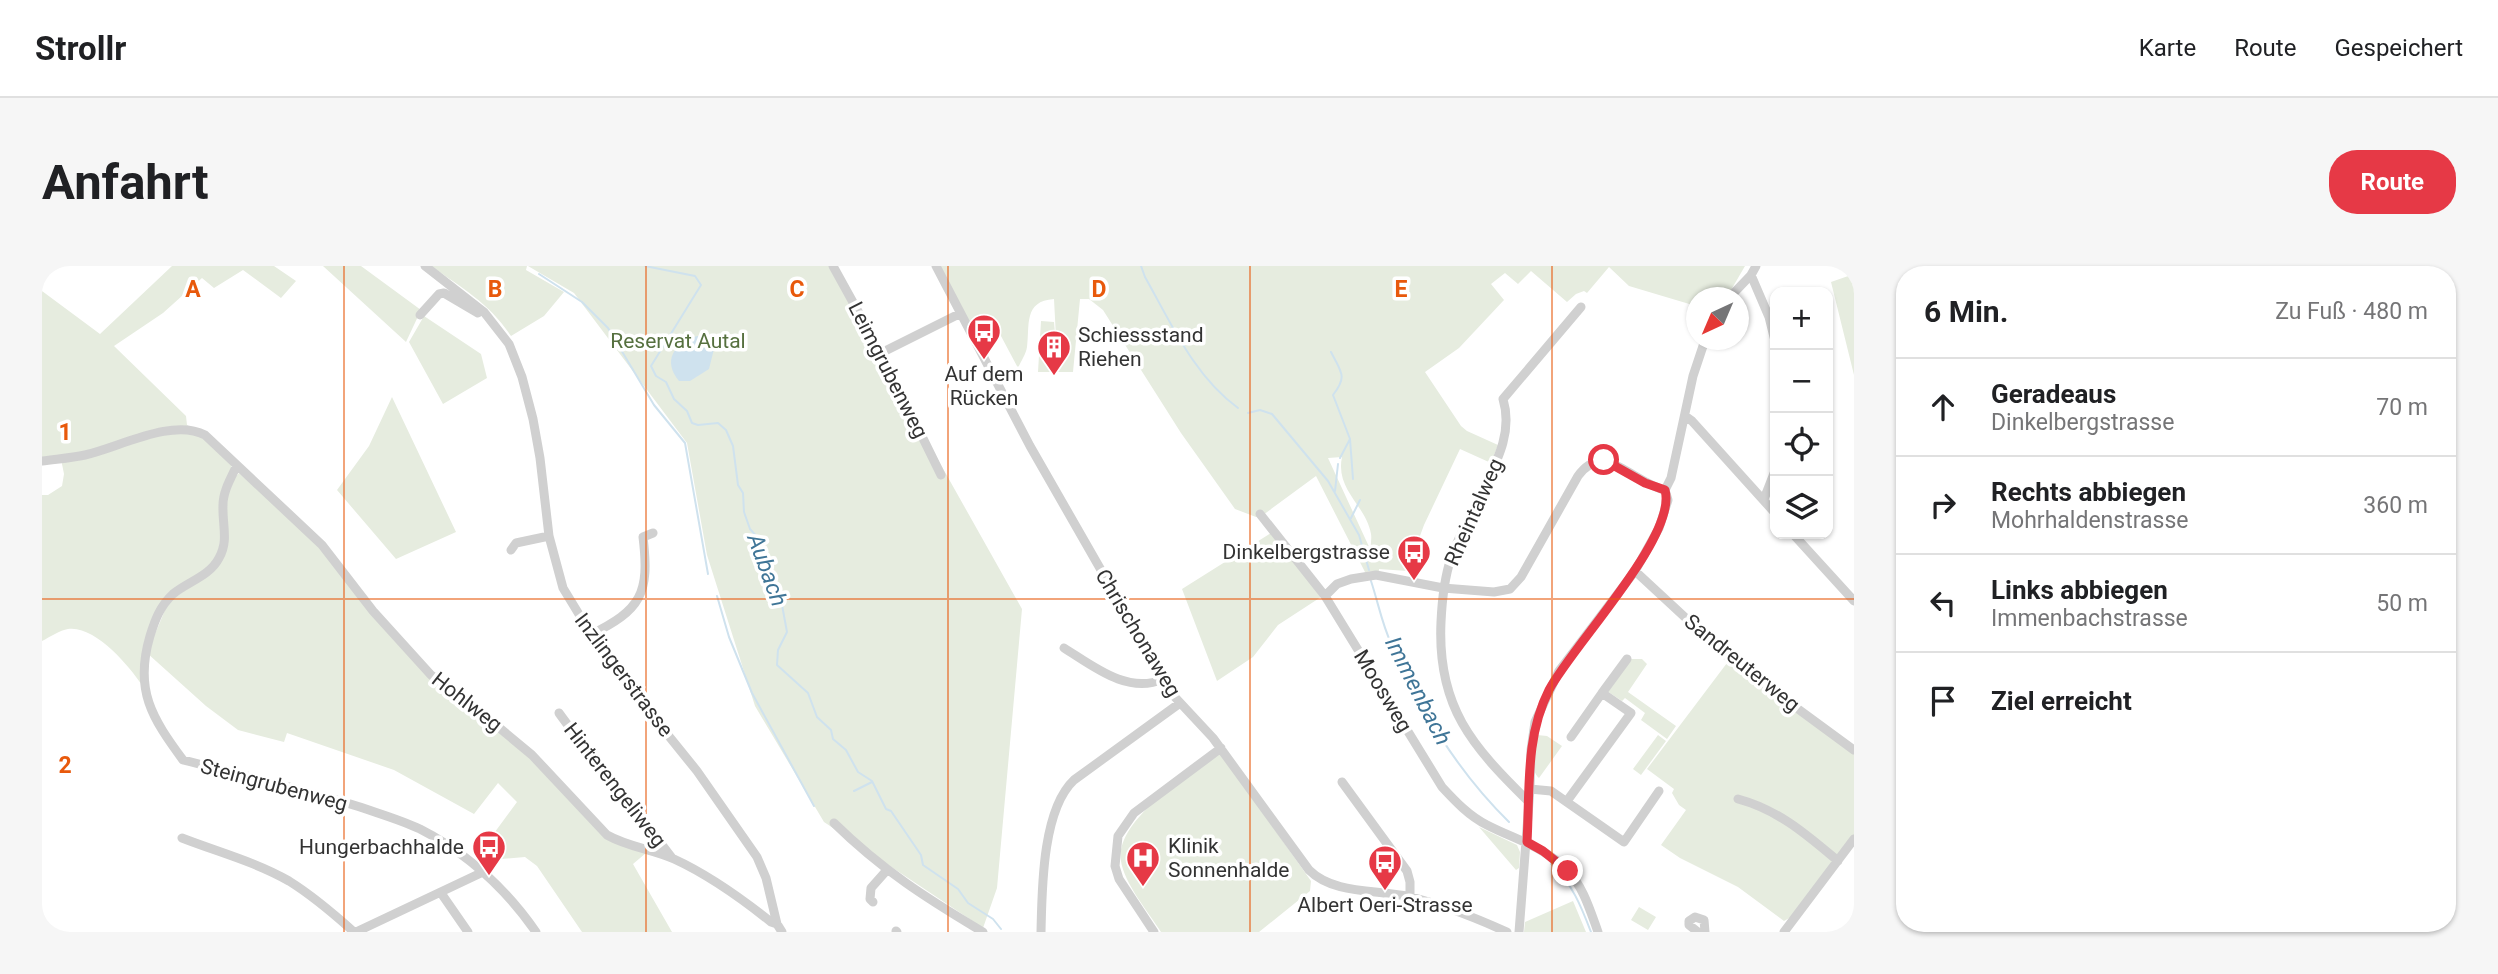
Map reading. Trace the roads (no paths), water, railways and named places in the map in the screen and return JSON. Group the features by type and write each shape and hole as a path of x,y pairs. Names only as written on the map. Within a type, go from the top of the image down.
{"street":[{"name":"Inzlingerstrasse","path":"425,266 484,312 501,332 516,358 540,458 549,536 564,588 590,635 621,678 697,771 757,857 779,928"},
{"name":"Leimgrubenweg","path":"833,266 881,353 941,475"},
{"name":"Chrischonaweg","path":"936,266 1032,451 1163,679 1180,703 1221,748 1316,877 1333,885 1410,897 1449,907 1507,932"},
{"path":"1740,287 1754,271"},
{"path":"1754,271 1770,321"},
{"path":"420,315 439,294 444,293 485,317"},
{"name":"Rheintalweg","path":"1529,802 1493,766 1468,735 1448,691 1441,667 1440,647 1443,588 1451,558 1502,447 1507,413 1503,399 1581,307"},
{"path":"881,353 960,314"},
{"path":"1519,932 1535,722 1559,671 1634,571 1659,528 1668,500 1665,490 1702,350"},
{"path":"1685,416 1770,507"},
{"name":"Hohlweg","path":"42,461 85,455 172,430 194,430 215,443 322,545 373,611 431,675 461,696 532,755 607,835 619,842 672,858 730,891 779,928"},
{"path":"1325,596 1337,584 1376,575 1443,588 1494,592 1510,589 1521,577 1583,468 1595,460 1604,460 1645,483 1665,490"},
{"name":"Steingrubenweg","path":"237,465 225,492 225,542 220,556 211,568 180,588 163,606 158,613 143,661 149,705 164,733 183,760 325,796 394,818 421,830 450,847 483,872 512,900 536,932"},
{"path":"1764,499 1773,476"},
{"name":"Moosweg","path":"1260,514 1325,596 1442,787 1466,812 1484,824 1527,842 1568,871 1584,895 1598,932"},
{"path":"590,635 621,619 632,608 647,574 643,537 653,533"},
{"path":"511,550 516,544 549,536"},
{"path":"1798,539 1854,601"},
{"name":"Sandreuterweg","path":"1634,571 1730,659 1854,750"},
{"path":"1064,648 1127,683 1154,683 1163,679"},
{"path":"1571,737 1627,659"},
{"path":"1567,801 1631,713 1602,693"},
{"path":"1041,932 1043,883 1053,819 1061,794 1074,780 1180,703"},
{"name":"Hinterengeliweg","path":"559,713 608,780 635,808 672,858"},
{"path":"1154,932 1119,878 1115,866 1118,836 1134,813 1221,748"},
{"path":"1342,782 1407,871 1410,897"},
{"path":"1530,789 1551,791 1624,842 1659,790"},
{"path":"1738,799 1797,825 1838,861"},
{"path":"834,823 866,854 918,893 984,932"},
{"path":"182,838 252,864 288,881 323,904 355,932 483,872"},
{"path":"1784,932 1854,839"},
{"path":"873,902 870,899 871,888 887,870"},
{"path":"441,893 468,932"},
{"path":"1698,932 1689,925 1689,921 1695,917 1704,920 1705,932"}],"water":[{"path":"697,336 703,337 714,349 709,369 690,381 679,381 671,367 673,354 682,343"}],"waterway":[{"name":"Aubach","path":"645,266 695,276 701,285 651,366 656,376 666,382 674,399 687,411 692,423 718,423 726,430 733,446 738,485 743,493 744,512 750,529 758,538 763,570 782,605 787,632 778,650 777,665 808,693 817,717 831,730 833,739 846,750 858,772 872,781 886,809 891,811 921,855 923,865 958,889 968,903 993,919 1001,929"},
{"name":"Immenbach","path":"1141,266 1174,330 1196,365 1222,395 1238,408"},
{"name":"Aubach","path":"539,274 582,302 608,328 654,405 685,443 708,574"},
{"path":"1331,352 1342,378 1333,395 1350,439 1353,479"},
{"name":"Immenbach","path":"1248,413 1260,410 1272,414 1328,481 1359,535 1369,570"},
{"path":"1340,458 1350,439"},
{"path":"1335,491 1338,464"},
{"path":"1351,518 1360,500"},
{"name":"Immenbach","path":"1371,581 1388,636 1427,716 1456,761 1509,822"},
{"name":"Aubach","path":"717,596 729,637 752,693 814,806"},
{"path":"854,791 872,782"},
{"name":"Immenbach","path":"1551,864 1570,887 1591,932"}],"place":[{"name":"Auf dem Rücken","path":"984,361"},
{"name":"Schiessstand Riehen","path":"1054,377"},
{"name":"Dinkelbergstrasse","path":"1414,582"},
{"name":"Hungerbachhalde","path":"489,877"},
{"name":"Klinik Sonnenhalde","path":"1143,888"},
{"name":"Albert Oeri-Strasse","path":"1385,892"}],"park label":[{"name":"Reservat Autal","path":"678,341"}]}
